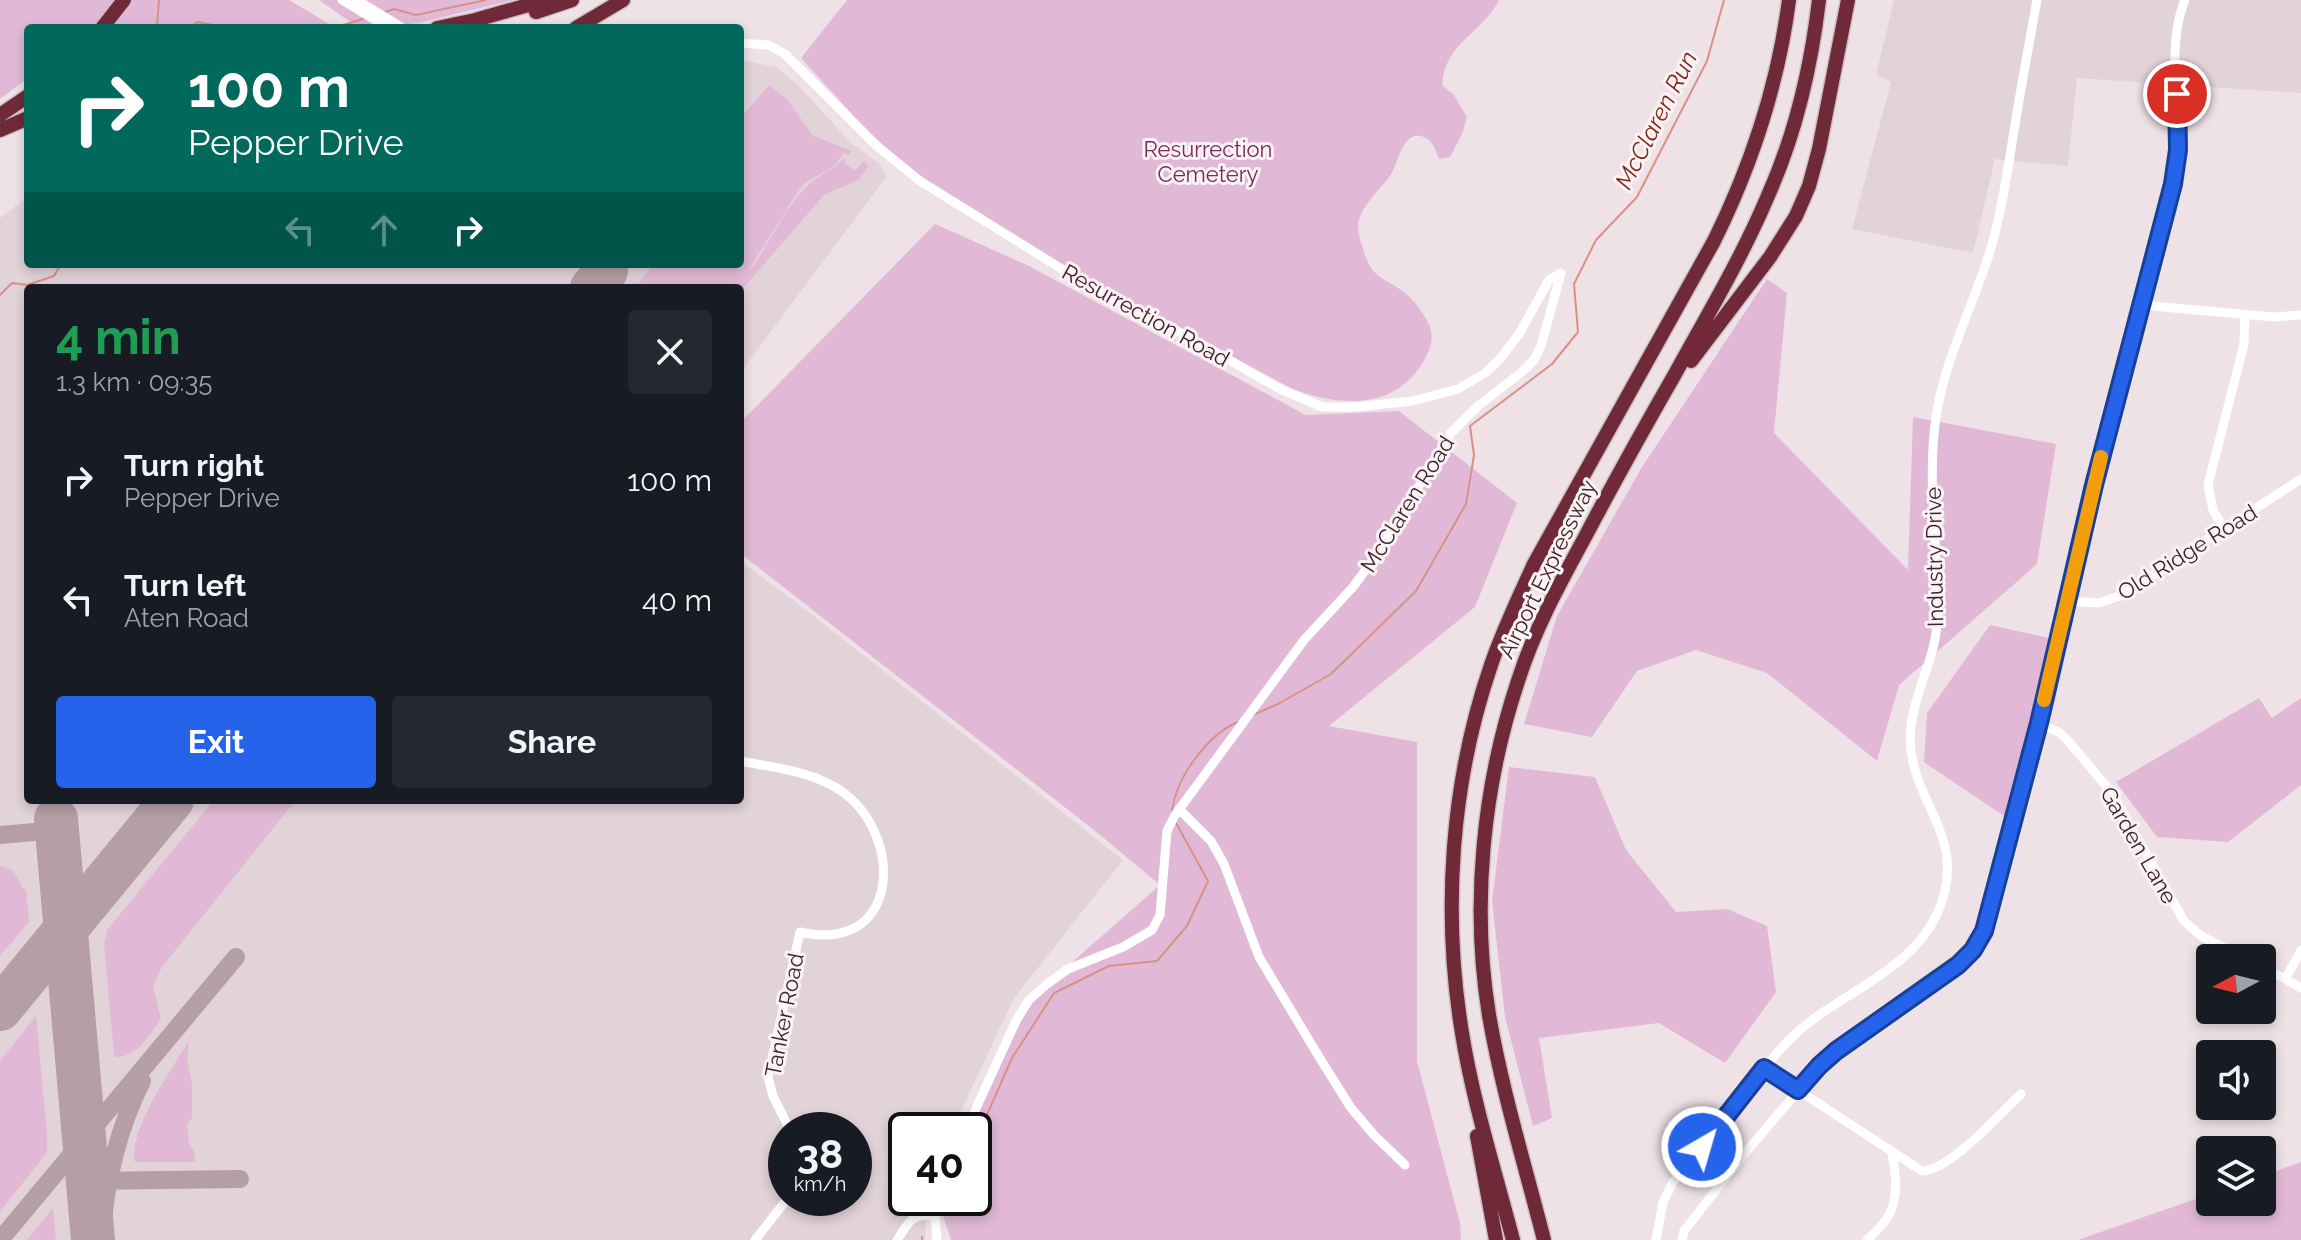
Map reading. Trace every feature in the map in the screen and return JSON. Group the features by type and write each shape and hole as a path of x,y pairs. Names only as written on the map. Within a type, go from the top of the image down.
{"highway":[{"path":"105,24 124,0"},
{"path":"456,24 546,0"},
{"path":"491,24 572,0"},
{"path":"583,24 623,0"},
{"path":"1751,158 1771,75 1781,0"},
{"name":"Airport Expressway","path":"1513,1240 1462,1034 1455,984 1454,848 1465,765 1476,715 1491,664 1534,564 1714,241 1736,195 1764,119 1776,74 1789,0"},
{"name":"Airport Expressway","path":"1546,1240 1506,1094 1489,1014 1483,965 1481,893 1484,840 1495,765 1518,678 1544,616 1741,254 1769,195 1803,94 1819,0"},
{"path":"1608,494 1703,344 1770,257 1796,216 1809,186 1819,149 1848,0"},
{"path":"0,115 24,99"},
{"path":"0,130 24,120"},
{"path":"0,140 24,130"},
{"path":"1452,894 1450,958 1453,1014 1496,1240"}],"street":[{"path":"342,0 381,24"},
{"path":"357,0 396,24"},
{"name":"Industry Drive","path":"1656,1240 1663,1202 1673,1182 1764,1068 1808,1023 1897,963 1916,946 1932,925 1945,888 1947,863 1944,839 1918,783 1910,748 1913,713 1936,635 1932,455 1935,424 1946,370 1994,239 2037,0"},
{"path":"1682,1240 1684,1231 1827,1058 1958,965 1979,941 1991,908 2039,723 2094,485 2176,171 2175,39 2185,0"},
{"name":"Resurrection Road","path":"744,43 768,45 785,54 902,169 1014,240 1086,284 1189,337 1278,388 1322,407 1413,401 1458,389 1485,373 1500,359 1519,334 1549,280 1561,273"},
{"name":"McClaren Road","path":"974,1112 1017,1019 1029,1000 1068,969 1123,947 1152,930 1160,915 1167,831 1179,809 1304,640 1353,587 1381,549 1450,434 1478,406 1534,360 1541,346 1561,273"},
{"path":"2141,305 2284,317 2301,315"},
{"path":"2224,529 2213,510 2208,485 2244,344 2245,314"},
{"name":"Old Ridge Road","path":"2067,601 2090,603 2115,599 2301,479"},
{"name":"Garden Lane","path":"2039,723 2060,733 2112,793 2184,921 2201,936 2217,944"},
{"name":"Tanker Road","path":"744,762 811,776 845,793 871,825 882,859 881,896 866,921 850,932 839,935 800,932 768,1077 781,1112"},
{"path":"1179,809 1211,841 1224,864 1259,957 1351,1108 1405,1165"},
{"path":"2286,978 2301,950"},
{"path":"2276,973 2301,988"},
{"path":"1764,1068 1922,1171 1929,1171 1967,1146 2021,1094"},
{"path":"1867,1240 1888,1218 1892,1208 1895,1175 1891,1150"},
{"path":"755,1240 774,1216"},
{"path":"897,1240 916,1216"},
{"path":"935,1216 937,1240"}],"shaded area":[{"path":"1894,0 2301,0 2301,93 2077,78 2068,166 1995,159 1973,253 1852,229 1891,82 1876,75"},
{"path":"744,60 776,67 798,85 850,142 879,163 887,176 744,368 744,284 24,284 24,804 744,804 744,564 1123,860 1014,998 960,1112 888,1112 888,1216 926,1216 925,1240 0,1240 0,218 24,200 24,268 744,268"}],"green space":[{"path":"0,0 289,0 329,24 24,24 24,81 0,99"},
{"path":"319,0 513,0 418,23 353,24"},
{"name":"Resurrection Cemetery","path":"847,0 1499,0 1492,12 1457,48 1445,70 1442,85 1454,95 1467,117 1450,157 1439,159 1433,145 1425,137 1409,139 1390,176 1359,220 1359,236 1371,268 1409,296 1430,327 1432,336 1428,354 1411,378 1382,396 1347,401 1311,395 1293,389 1070,270 919,175 870,134 801,58"},
{"path":"769,85 787,99 813,136 852,151 849,155 844,153 834,166 805,183 751,269 790,207 810,183 836,166 846,157 844,162 855,171 864,161 869,166 858,180 824,195 744,287 744,284 638,284 651,268 744,268 744,114"},
{"path":"935,224 1029,266 1306,415 1399,411 1517,503 1475,607 1329,726 1417,742 1417,1061 1460,1223 1461,1240 951,1240 943,1216 992,1216 992,1112 968,1112 1037,993 1160,885 744,556 744,419"},
{"path":"1767,279 1787,293 1774,433 1908,570 1913,417 2056,444 2037,564 1899,685 1877,761 1767,673 1696,650 1637,671 1592,737 1524,724 1557,616 1642,467"},
{"path":"1990,625 2053,639 2007,818 1924,762 1927,713"},
{"path":"2259,698 2272,718 2301,698 2301,785 2228,842 2157,837 2116,782"},
{"path":"1509,767 1595,777 1626,850 1676,912 1727,909 1767,926 1776,992 1725,1063 1659,1023 1539,1038 1552,1118 1533,1126 1505,1017 1492,901"},
{"path":"211,804 293,804 162,967 153,986 161,1019 137,1049 116,1057 104,944 107,930"},
{"path":"0,866 12,871 22,888 26,889 29,922 0,956"},
{"path":"36,1016 47,1152 0,1211 0,1061"},
{"path":"189,1041 187,1058 192,1084 192,1118 187,1124 195,1162 135,1162 134,1150 144,1118"},
{"path":"2301,1162 2301,1240 2078,1240 2196,1199 2196,1216 2276,1216 2276,1171"},
{"path":"53,1208 56,1240 27,1240"}],"waterway":[{"path":"157,24 159,0"},
{"path":"385,12 394,9 416,15 486,0"},
{"name":"McClaren Run","path":"1255,714 1331,674 1416,591 1466,504 1474,455 1470,426 1552,364 1578,332 1574,284 1596,240 1637,197 1707,61 1724,0"},
{"path":"347,24 363,19"},
{"path":"195,24 208,24"},
{"path":"30,284 54,276 59,268"},
{"path":"0,295 12,283 24,285"},
{"name":"McClaren Run","path":"1172,811 1180,785 1195,759 1215,737 1238,722"},
{"name":"McClaren Run","path":"988,1112 1012,1058 1054,993 1109,966 1157,961 1187,926 1208,881 1176,823"}],"taxiway":[{"path":"0,835 57,830"},
{"path":"0,1240 236,957"},
{"path":"101,1240 114,1158 142,1081"},
{"path":"88,1181 240,1179"}],"runway":[{"path":"595,284 606,271"},
{"path":"0,1009 169,804"},
{"path":"56,819 93,1240"}],"slow traffic":[{"path":"2044,700 2101,457"}],"route":[{"path":"1702,1147 1764,1068 1798,1090 1836,1051 1958,965 1973,950 1984,931 2039,723 2112,413 2176,171 2177,94"}]}
